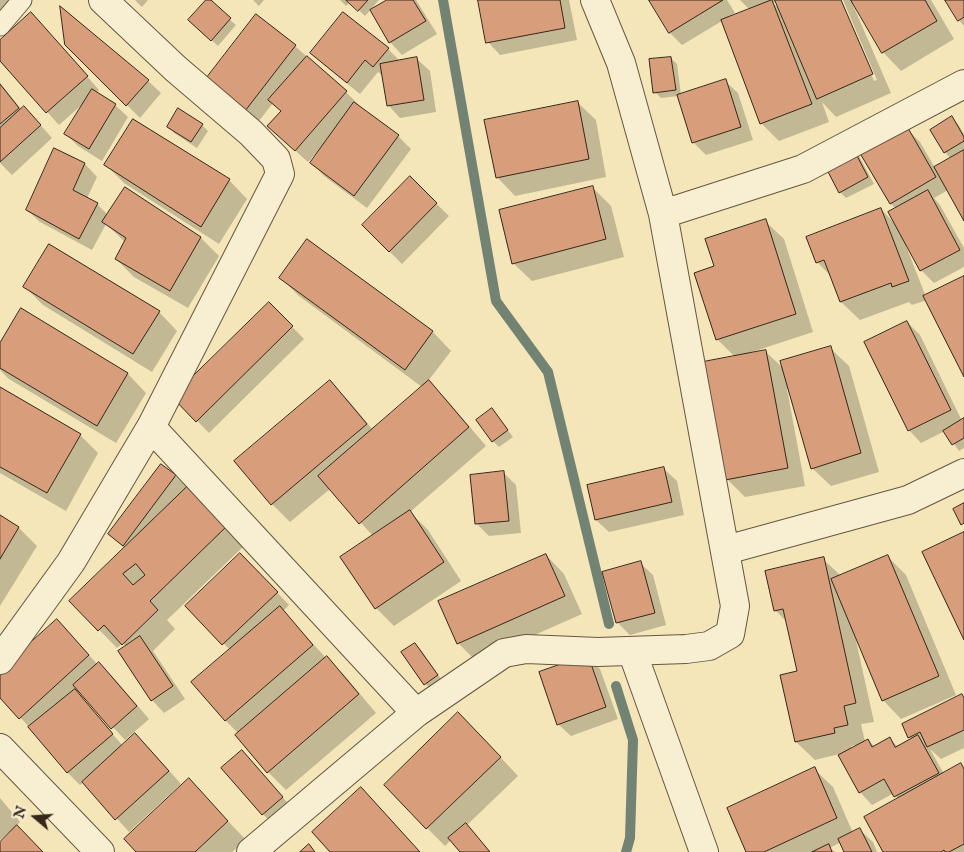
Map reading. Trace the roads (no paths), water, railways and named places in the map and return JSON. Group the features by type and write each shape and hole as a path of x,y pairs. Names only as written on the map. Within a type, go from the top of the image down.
{"street":[{"path":"0,660 71,562 151,427 280,174 276,159 251,133 176,69 103,0"},
{"path":"251,852 416,713 504,653 526,650 598,652 686,649 709,646 730,634 735,606 663,214 621,63 595,0"},
{"path":"663,214 803,169 964,84"},
{"path":"151,427 416,713"},
{"path":"726,550 908,500 964,473"},
{"path":"632,651 704,852"},
{"path":"0,748 100,852"}],"lane":[{"path":"0,26 22,0"}],"waterway":[{"path":"443,0 496,301 548,372 609,624"},
{"path":"616,686 633,740 630,838 626,852"}]}
